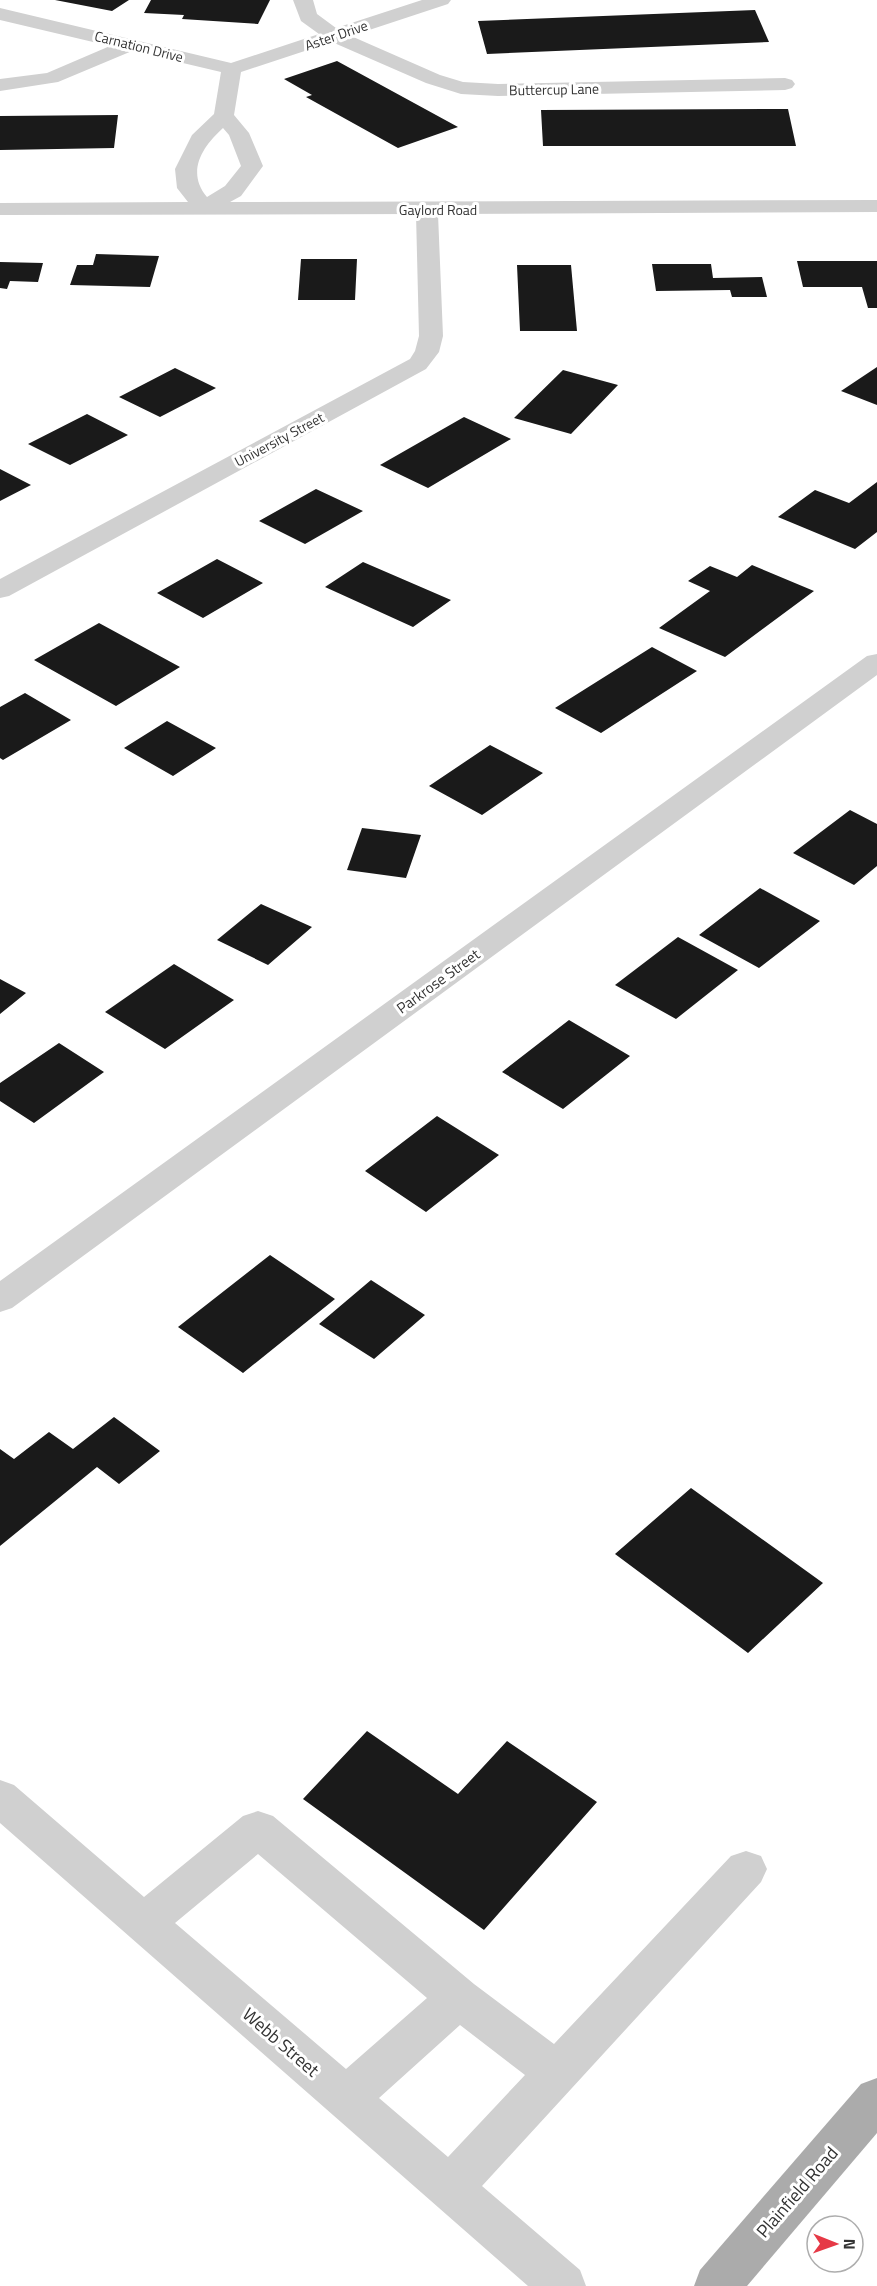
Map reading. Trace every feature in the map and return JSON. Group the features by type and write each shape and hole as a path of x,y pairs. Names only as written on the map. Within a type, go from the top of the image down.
{"main road":[{"name":"Plainfield Road","path":"717,2286 877,2099"}],"street":[{"name":"Buttercup Lane","path":"303,0 308,17 334,36 433,79 461,88 510,90 785,84"},
{"name":"Aster Drive","path":"232,69 441,0"},
{"name":"Carnation Drive","path":"0,14 232,69"},
{"path":"0,85 51,78 132,44"},
{"path":"224,116 239,133 252,166 233,191 205,207 188,188 186,169 199,139 224,116 232,69"},
{"name":"Gaylord Road","path":"0,209 877,206"},
{"name":"University Street","path":"0,590 418,364 427,352 430,336 427,209"},
{"name":"Parkrose Street","path":"0,1299 877,662"},
{"name":"Webb Street","path":"0,1798 563,2286"},
{"path":"143,1923 258,1829 459,1998 557,2073"},
{"path":"450,2188 746,1869"},
{"path":"346,2098 459,1998"}],"building":[{"path":"55,0 129,0 112,11"},
{"path":"151,0 270,0 258,24 182,19 184,15 144,13"},
{"path":"755,10 769,42 487,54 478,21"},
{"path":"337,61 458,127 398,148 306,97 312,95 284,79"},
{"path":"788,109 796,146 543,146 541,110"},
{"path":"118,115 114,148 0,150 0,116"},
{"path":"96,254 159,256 150,287 70,285 77,265 93,265"},
{"path":"301,259 357,259 355,300 298,300"},
{"path":"797,261 877,261 877,308 868,308 862,287 803,287"},
{"path":"0,262 43,263 38,282 10,281 7,289 0,288"},
{"path":"652,264 711,264 713,278 762,277 767,297 732,297 730,290 656,291"},
{"path":"517,265 571,265 577,331 520,331"},
{"path":"877,367 877,405 841,391"},
{"path":"175,368 216,388 160,417 119,397"},
{"path":"563,370 618,385 571,434 514,418"},
{"path":"87,414 128,435 70,465 28,444"},
{"path":"464,417 511,439 428,488 380,465"},
{"path":"0,469 31,485 0,501"},
{"path":"877,482 877,532 855,549 778,517 815,490 849,503"},
{"path":"316,489 363,511 305,544 259,521"},
{"path":"217,559 263,583 203,618 157,593"},
{"path":"363,562 451,600 413,627 325,587"},
{"path":"752,565 814,591 725,657 659,628 710,591 688,581 710,566 737,577"},
{"path":"99,623 180,667 116,706 34,660"},
{"path":"652,647 697,671 601,733 555,708"},
{"path":"25,693 71,720 3,760 0,758 0,707"},
{"path":"167,721 216,748 173,776 124,748"},
{"path":"490,745 543,773 482,815 429,786"},
{"path":"850,810 877,824 877,866 854,885 793,853"},
{"path":"362,828 421,835 406,878 347,870"},
{"path":"760,888 820,921 759,968 699,935"},
{"path":"261,904 312,927 268,965 217,940"},
{"path":"678,937 738,970 676,1019 615,985"},
{"path":"174,964 234,1000 165,1049 105,1012"},
{"path":"0,979 26,993 0,1014"},
{"path":"569,1020 630,1056 563,1109 502,1072"},
{"path":"59,1043 104,1072 34,1123 0,1101 0,1083"},
{"path":"437,1116 499,1155 426,1212 365,1171"},
{"path":"270,1255 335,1299 243,1373 178,1327"},
{"path":"371,1280 425,1315 374,1359 319,1324"},
{"path":"114,1417 160,1451 119,1484 97,1467 0,1546 0,1449 14,1459 49,1432 73,1449"},
{"path":"691,1488 823,1583 748,1653 615,1554"},
{"path":"367,1731 458,1794 507,1741 597,1802 484,1930 303,1799"}]}
